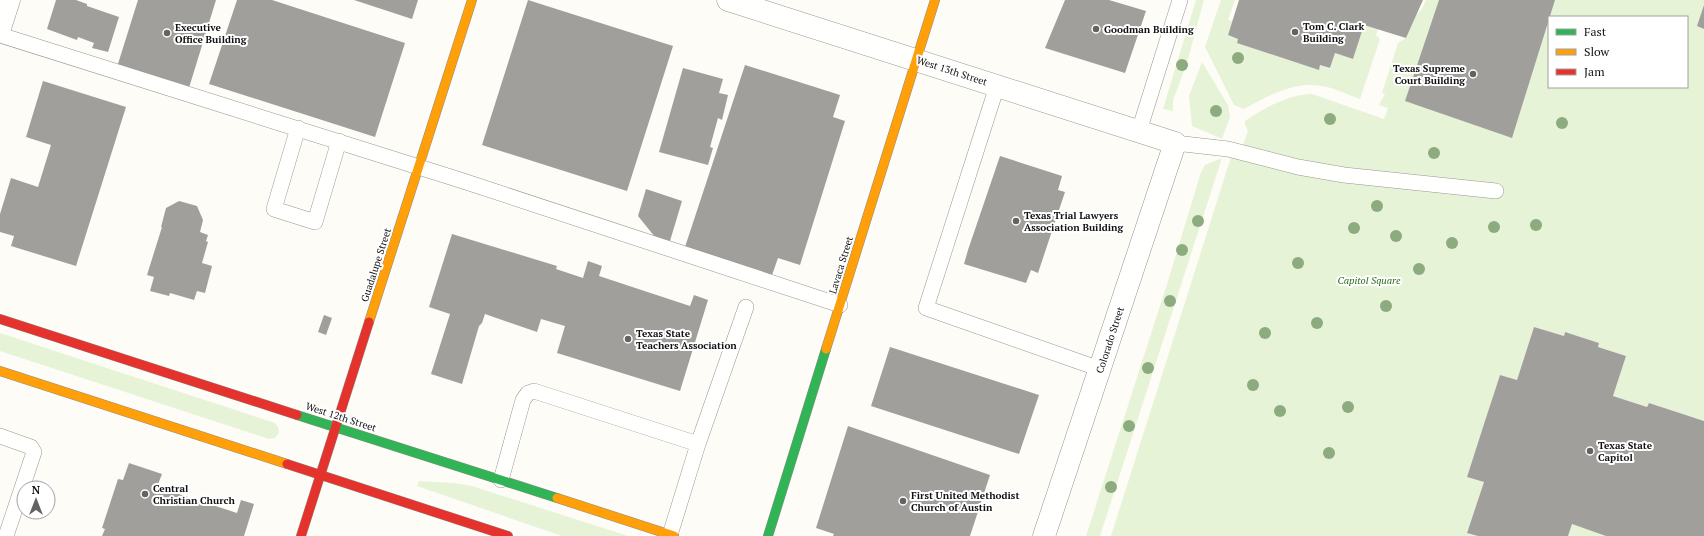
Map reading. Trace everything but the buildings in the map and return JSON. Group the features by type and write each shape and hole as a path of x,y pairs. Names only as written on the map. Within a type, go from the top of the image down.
{"main road":[{"name":"Guadalupe Street","path":"301,536 472,0"},
{"name":"Lavaca Street","path":"768,536 935,0"},
{"name":"West 12th Street","path":"0,319 672,535"},
{"path":"0,371 508,536"}],"street":[{"path":"0,28 9,0"},
{"name":"West 13th Street","path":"728,0 1175,143"},
{"name":"Colorado Street","path":"1044,536 1175,143"}],"lane":[{"path":"1139,131 1180,0"},
{"path":"0,35 339,141 840,305"},
{"path":"996,86 926,308 1100,370"},
{"path":"298,128 274,208 315,222 339,141"},
{"path":"1175,143 1228,148 1298,167 1344,175 1496,191"},
{"path":"672,535 698,444 746,307"},
{"path":"501,480 523,400 528,393 534,391 698,444"},
{"path":"0,436 31,447 34,452 6,536"}],"green space":[{"path":"1196,0 1204,0 1186,66 1173,100 1173,111 1163,109"},
{"path":"1221,0 1235,0 1228,20 1232,21 1228,35 1319,69 1320,65 1330,69 1335,53 1353,59 1364,25 1378,29 1376,35 1380,39 1360,99 1332,88 1312,85 1282,91 1262,99 1244,109 1234,105 1205,47"},
{"name":"Capitol Square","path":"1426,0 1704,0 1704,421 1649,403 1647,407 1613,396 1626,356 1598,347 1599,343 1565,332 1564,336 1534,327 1517,380 1500,375 1467,477 1484,482 1467,532 1478,536 1111,536 1231,157 1238,159 1248,131 1245,121 1260,111 1286,99 1294,96 1312,94 1384,119 1388,108 1379,105 1385,94 1382,93 1398,43 1406,38 1416,15 1422,9"},
{"path":"1202,62 1228,105 1230,117 1222,139 1192,126 1189,96"},
{"path":"1222,158 1100,536 1086,536 1168,281 1201,172 1205,165"},
{"path":"0,333 275,423 279,429 279,432 275,438 269,439 0,351"},
{"path":"419,481 455,483 472,486 628,536 562,536 417,486"},
{"path":"1572,524 1606,535 1606,536 1568,536"}],"traffic: fast":[{"path":"768,536 826,349"},
{"path":"297,415 557,498"}],"traffic: slow":[{"path":"369,322 472,0"},
{"path":"826,349 935,0"},
{"path":"0,371 287,464"},
{"path":"557,498 674,536"}],"traffic: jam":[{"path":"0,319 297,415"},
{"path":"301,536 369,322"},
{"path":"287,464 508,536"}],"place":[{"name":"Goodman Building","path":"1096,29"},
{"name":"Tom C. Clark Building","path":"1295,32"},
{"name":"Executive Office Building","path":"167,33"},
{"name":"Texas Supreme Court Building","path":"1473,74"},
{"name":"Texas Trial Lawyers Association Building","path":"1016,221"},
{"name":"Texas State Teachers Association","path":"628,339"},
{"name":"Texas State Capitol","path":"1590,451"},
{"name":"Central Christian Church","path":"145,494"},
{"name":"First United Methodist Church of Austin","path":"903,501"}]}
